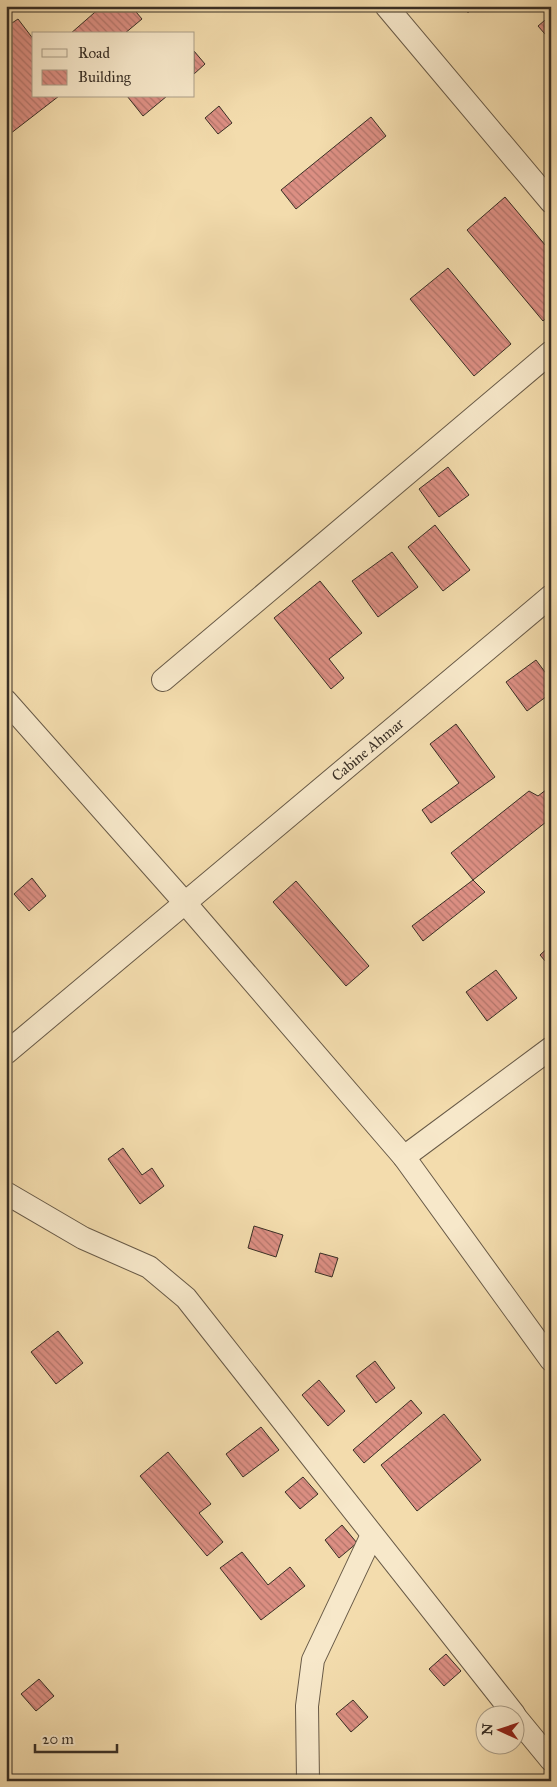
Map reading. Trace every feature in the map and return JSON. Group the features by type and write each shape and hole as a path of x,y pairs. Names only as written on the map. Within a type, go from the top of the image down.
{"street":[{"path":"386,6 551,202"},
{"path":"163,680 551,352"},
{"name":"Cabine Ahmar","path":"6,1052 186,904 551,596"},
{"path":"6,701 186,904 404,1158 551,1360"},
{"path":"404,1158 551,1048"},
{"path":"7,1196 83,1238 149,1267 186,1298 505,1704"},
{"path":"308,1781 306,1706 313,1660 372,1535"},
{"path":"524,1727 551,1760"}],"building":[{"path":"102,6 131,6 142,19 126,32 72,32"},
{"path":"462,6 475,6 468,13"},
{"path":"551,15 551,41 538,26"},
{"path":"18,19 32,37 32,98 56,98 6,137 6,27"},
{"path":"195,52 205,64 195,73"},
{"path":"129,98 165,98 143,116"},
{"path":"219,106 232,123 218,134 205,118"},
{"path":"371,117 386,136 296,209 281,190"},
{"path":"505,197 551,252 551,314 543,321 467,230"},
{"path":"448,268 511,344 474,376 410,299"},
{"path":"448,467 469,495 439,517 419,489"},
{"path":"435,525 470,570 443,591 408,547"},
{"path":"392,552 418,587 378,617 352,581"},
{"path":"320,581 362,633 329,659 344,678 331,689 274,618"},
{"path":"536,660 551,680 551,693 527,711 506,682"},
{"path":"456,724 495,777 431,823 422,810 459,783 430,744"},
{"path":"551,786 551,818 473,880 451,853 529,791 538,796"},
{"path":"32,878 46,896 29,911 14,894"},
{"path":"473,880 485,892 423,941 412,926"},
{"path":"296,881 369,966 346,986 273,902"},
{"path":"551,945 551,968 540,955"},
{"path":"496,970 517,998 487,1021 466,992"},
{"path":"123,1148 142,1175 152,1168 164,1186 140,1204 108,1159"},
{"path":"254,1226 283,1235 276,1257 248,1248"},
{"path":"320,1253 338,1258 332,1277 315,1272"},
{"path":"58,1331 83,1363 56,1384 31,1352"},
{"path":"375,1361 395,1388 376,1403 356,1376"},
{"path":"319,1380 345,1411 328,1426 302,1395"},
{"path":"411,1400 422,1413 364,1463 353,1450"},
{"path":"444,1414 481,1460 417,1511 381,1465"},
{"path":"261,1427 279,1450 243,1477 226,1454"},
{"path":"168,1452 211,1504 199,1513 223,1542 207,1556 140,1476"},
{"path":"303,1477 318,1494 300,1509 285,1492"},
{"path":"342,1525 357,1543 339,1558 325,1540"},
{"path":"242,1552 268,1585 290,1567 305,1586 261,1620 220,1568"},
{"path":"446,1654 461,1671 444,1686 429,1669"},
{"path":"39,1679 54,1696 36,1711 21,1694"},
{"path":"353,1700 368,1717 351,1732 336,1714"}]}
